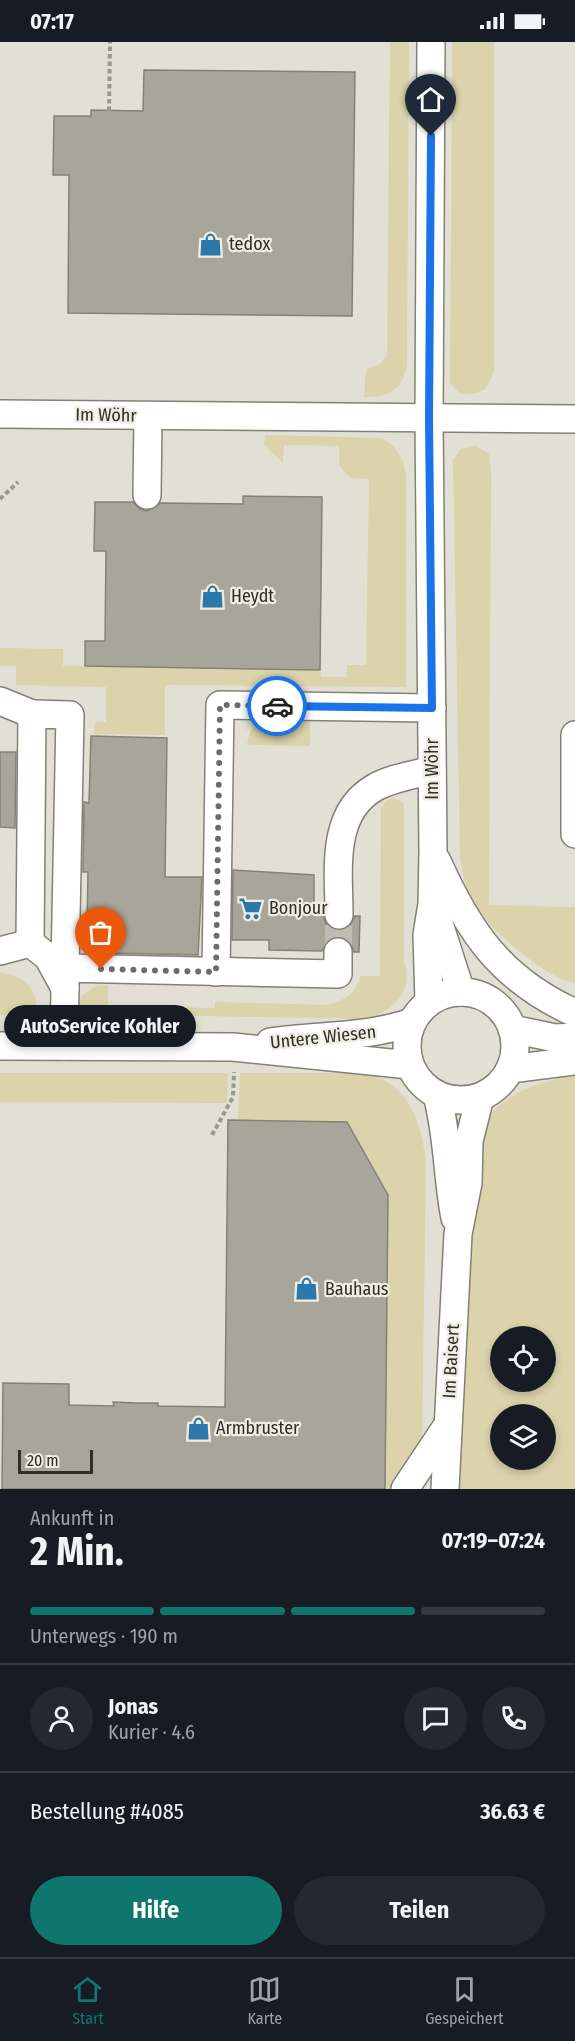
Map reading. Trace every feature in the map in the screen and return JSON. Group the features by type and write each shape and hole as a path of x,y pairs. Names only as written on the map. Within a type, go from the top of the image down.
{"street":[{"name":"Im Wöhr","path":"421,1012 427,935 432,904 433,852 429,419 432,42"},
{"name":"Im Wöhr","path":"0,414 429,419"},
{"path":"147,495 148,416"},
{"path":"429,419 575,419"},
{"path":"0,701 32,714 70,715 64,1046"},
{"path":"216,972 220,705 432,708"},
{"path":"30,944 32,714"},
{"path":"575,735 575,834"},
{"path":"339,915 339,845 344,824 356,802 375,787 432,770"},
{"path":"433,852 466,923 497,961 535,993 575,1012"},
{"name":"Im Wöhr","path":"432,904 461,992"},
{"path":"0,951 30,944 48,957 65,978"},
{"path":"65,978 216,972 338,963"},
{"path":"421,1012 407,1043 410,1065 421,1083 437,1095 458,1100 480,1097 492,1090 510,1069 515,1042 512,1029 497,1006 474,994 461,992"},
{"name":"Untere Wiesen","path":"233,1047 309,1036 369,1033 421,1012 450,993 461,992"},
{"path":"512,1029 555,1038 575,1037"},
{"name":"Untere Wiesen","path":"0,1046 233,1047 410,1065"},
{"path":"510,1069 575,1061"},
{"name":"Im Baisert","path":"437,1095 443,1118 449,1186 458,1234"},
{"name":"Im Baisert","path":"445,1489 458,1234 468,1183 472,1124 480,1097"},
{"path":"405,1489 447,1425"}],"path":[{"path":"109,111 110,42"},
{"path":"0,499 18,482"},
{"path":"212,1135 233,1097 233,1047"}],"shaded area":[{"path":"390,42 409,42 407,364 402,380 394,390 381,396 364,397 366,369 380,364 387,355"},
{"path":"452,42 494,42 494,371 486,387 478,392 467,394 460,394 450,383"},
{"path":"265,435 382,438 399,454 406,477 406,687 165,685 165,735 94,734 95,722 106,722 106,687 16,685 16,666 0,666 0,648 63,649 63,666 320,670 321,677 347,677 347,665 366,665 369,479 350,478 339,465 339,446 284,445 283,463 264,445"},
{"path":"476,446 489,454 491,470 489,905 575,907 575,983 534,963 483,917 472,901 462,869 453,460 461,449"},
{"path":"269,721 310,722 310,746 247,745 253,728"},
{"path":"395,798 404,804 404,961 407,981 400,997 379,1015 369,1019 84,1014 79,1005 81,996 96,986 108,985 108,1006 215,1008 215,1002 327,1005 348,996 356,988 360,976 380,976 381,808 389,799"},
{"path":"0,973 8,974 27,984 34,996 37,1011 32,1015 0,1015"},
{"path":"562,1070 575,1070 575,1489 458,1489 475,1153 487,1121 495,1110 510,1097 536,1085 555,1080"},
{"path":"0,1073 228,1073 227,1103 0,1102"},
{"path":"240,1073 369,1073 395,1088 404,1097 416,1119 426,1160 422,1448 391,1489 385,1489 388,1195 347,1122 238,1120"}],"building":[{"name":"tedox","path":"144,70 355,72 352,316 68,313 69,175 53,175 54,116 91,116 91,110 143,111"},
{"name":"Heydt","path":"243,496 322,497 320,670 85,666 85,641 105,641 106,551 94,551 95,502 133,502 140,509 147,511 161,503 243,504"},
{"path":"91,736 167,738 165,877 202,877 198,955 107,953 93,941 87,925 88,872 83,872 84,802 89,803"},
{"path":"0,752 16,752 15,828 0,827"},
{"path":"233,870 314,875 314,915 323,915 326,924 339,931 348,928 355,916 360,916 359,952 354,952 351,944 339,936 330,939 322,951 269,950 269,940 232,940"},
{"name":"Bauhaus","path":"228,1120 347,1122 388,1195 385,1489 2,1489 3,1383 69,1384 69,1405 114,1406 113,1402 158,1403 158,1406 225,1407"}],"tunnel":[{"path":"338,952 339,915"}],"way so far":[{"path":"101,969 216,972 220,705 277,706"}],"place":[{"name":"tedox","path":"211,244"},
{"name":"Heydt","path":"213,596"},
{"name":"Bonjour","path":"251,908"},
{"name":"AutoService Kohler","path":"101,969"},
{"name":"Bauhaus","path":"307,1289"},
{"name":"Armbruster","path":"198,1428"}],"route":[{"path":"277,706 432,708 429,419 431,136"}]}
